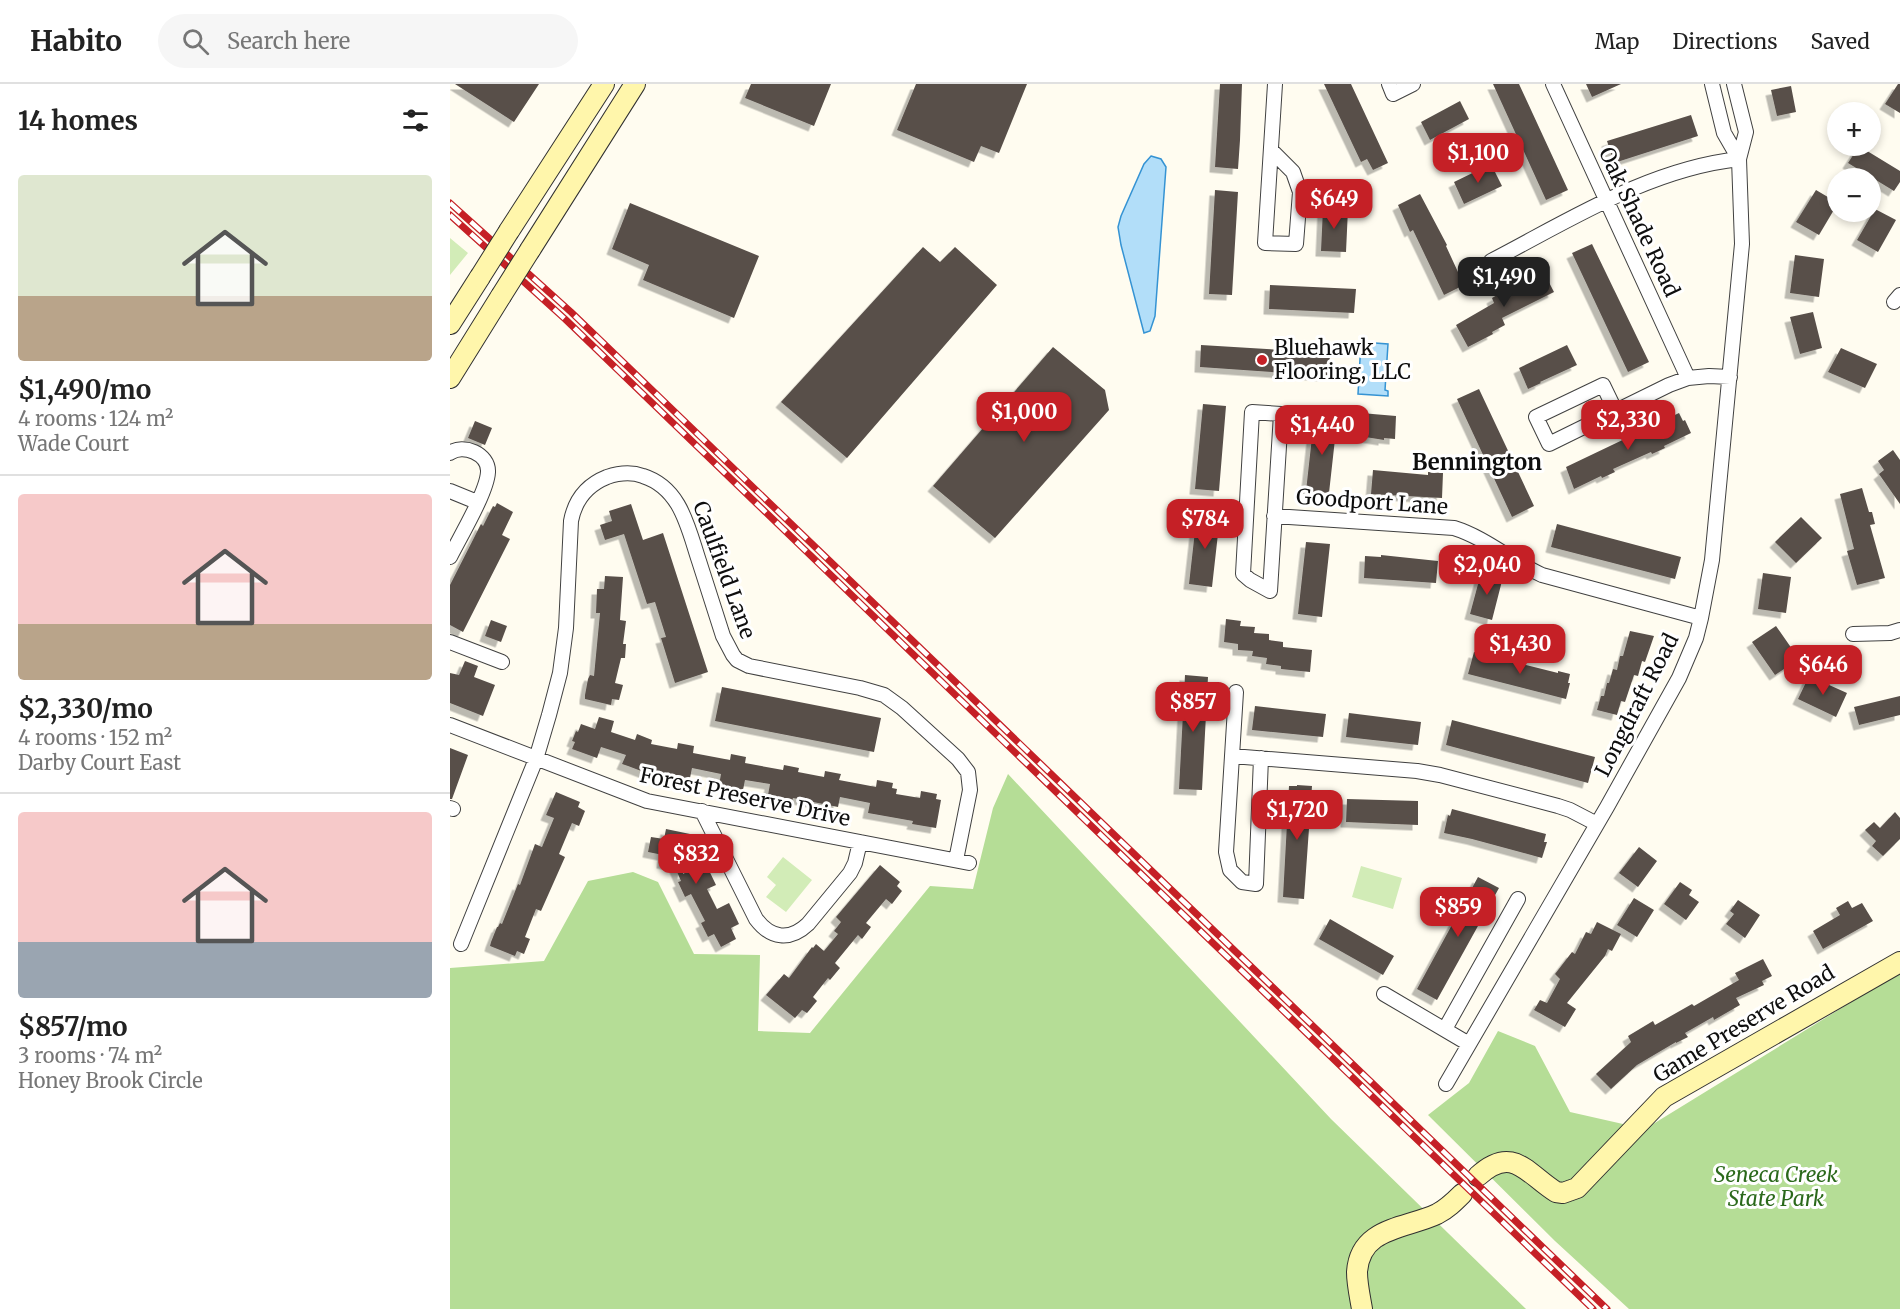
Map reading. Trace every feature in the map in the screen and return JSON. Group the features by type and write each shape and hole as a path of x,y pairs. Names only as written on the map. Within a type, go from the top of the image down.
{"street":[{"path":"450,324 604,84"},
{"path":"450,378 635,84"},
{"path":"1271,150 1293,172 1300,192 1296,244 1265,243 1275,84"},
{"path":"1389,84 1393,94 1413,84"},
{"name":"Oak Shade Road","path":"1553,84 1688,378"},
{"name":"Longdraft Road","path":"1712,84 1724,133 1739,159"},
{"name":"Longdraft Road","path":"1446,1084 1679,678 1696,638 1712,560 1742,244 1739,159 1746,132 1734,84"},
{"path":"1491,261 1606,201 1666,176 1721,161 1739,159"},
{"path":"1616,412 1603,385 1536,417 1549,444 1616,412 1669,385 1688,378 1730,377"},
{"path":"1252,412 1281,414 1274,516 1270,591 1243,574 1252,412"},
{"path":"450,453 458,449 469,450 480,455 486,462 488,472 477,502 450,557"},
{"name":"Caulfield Lane","path":"460,944 536,759 555,694 563,651 573,511 584,492 594,484 624,473 640,475 663,486 679,505 723,636 729,649 738,660 757,668 860,688 884,695 902,708 963,765 968,772 970,790 963,861"},
{"path":"450,491 477,502"},
{"name":"Goodport Lane","path":"1274,516 1454,528 1470,533 1528,569 1542,575 1701,618"},
{"path":"1853,634 1890,633 1900,630"},
{"path":"450,642 502,662"},
{"path":"1236,692 1226,852 1230,870 1242,882 1256,884 1262,758"},
{"name":"Forest Preserve Drive","path":"450,725 638,798 963,861"},
{"path":"1232,756 1417,771 1440,775 1558,806 1597,824"},
{"path":"702,812 756,919 770,932 783,936 796,934 806,926 850,873 860,842"},
{"path":"1445,1029 1518,899"},
{"name":"Game Preserve Road","path":"1478,1176 1495,1164 1515,1162 1556,1192 1563,1193 1577,1188 1665,1097 1900,962"},
{"path":"1384,994 1469,1044"},
{"path":"1362,1309 1357,1274 1363,1251 1371,1240 1381,1233 1435,1215 1447,1208 1462,1194"}],"green space":[{"path":"450,238 468,253 450,275"},
{"path":"1008,774 1331,1119 1526,1309 450,1309 450,968 544,961 588,881 633,872 658,882 694,954 760,955 758,1031 810,1033 930,886 973,889 993,808"},
{"path":"783,857 812,880 786,912 766,897 776,885 767,877"},
{"path":"1361,866 1402,878 1393,909 1352,897"},
{"name":"Seneca Creek State Park","path":"1900,972 1900,1309 1629,1309 1555,1241 1428,1115 1469,1083 1498,1031 1535,1046 1570,1112 1645,1129"}],"water":[{"path":"1151,156 1161,159 1166,167 1155,316 1150,331 1144,333 1118,227 1144,164"},
{"path":"1361,342 1388,344 1385,390 1388,391 1388,396 1358,394"}],"building":[{"path":"455,84 539,84 514,122"},
{"path":"751,84 831,84 814,126 745,98"},
{"path":"916,84 1027,84 999,153 981,146 974,162 897,130"},
{"path":"1220,84 1242,84 1238,169 1215,167"},
{"path":"1324,84 1351,84 1388,163 1373,170 1367,159 1361,162"},
{"path":"1493,84 1519,84 1568,190 1546,200"},
{"path":"1586,84 1621,84 1592,97"},
{"path":"1900,84 1900,113 1885,104"},
{"path":"1791,86 1796,112 1777,116 1771,90"},
{"path":"1460,101 1469,119 1430,140 1421,122"},
{"path":"1691,115 1698,136 1614,163 1607,141"},
{"path":"1853,156 1875,156 1900,171 1900,182 1894,191 1881,183 1881,168 1856,168 1848,163"},
{"path":"1491,164 1502,186 1464,204 1454,182"},
{"path":"1215,190 1238,192 1232,295 1209,294"},
{"path":"1816,190 1827,196 1827,222 1819,235 1796,222"},
{"path":"1420,194 1447,245 1464,285 1444,295 1413,230 1410,232 1398,205"},
{"path":"630,203 759,256 734,318 643,280 649,265 612,249"},
{"path":"1323,208 1348,209 1346,252 1321,251"},
{"path":"1881,212 1896,220 1878,252 1857,240 1867,222 1881,222"},
{"path":"1592,244 1649,362 1628,372 1572,253"},
{"path":"923,247 940,262 955,247 997,285 847,458 781,402"},
{"path":"1795,255 1824,259 1819,297 1790,293"},
{"path":"1542,269 1554,292 1502,318 1505,325 1468,347 1456,325 1494,303 1492,298"},
{"path":"1270,285 1356,289 1354,313 1269,309"},
{"path":"1813,312 1822,348 1800,354 1790,317"},
{"path":"1201,345 1330,353 1329,376 1200,367"},
{"path":"1567,345 1577,365 1528,389 1519,368"},
{"path":"1053,347 1105,390 1109,410 995,538 933,486"},
{"path":"1841,348 1877,364 1865,388 1828,372"},
{"path":"1479,389 1534,506 1512,517 1457,399"},
{"path":"1203,404 1226,406 1219,491 1195,489"},
{"path":"1361,413 1396,416 1395,439 1384,438 1384,440 1359,436"},
{"path":"1679,413 1691,433 1652,454 1651,452 1613,469 1615,472 1574,489 1566,467"},
{"path":"1314,419 1337,421 1329,493 1306,491"},
{"path":"475,421 492,428 485,445 468,438"},
{"path":"1893,450 1900,460 1900,504 1879,474 1884,470 1878,461"},
{"path":"1373,470 1428,475 1428,472 1443,473 1442,498 1371,494"},
{"path":"1862,488 1869,512 1872,512 1875,524 1870,525 1885,578 1857,585 1847,551 1854,549 1840,494"},
{"path":"497,503 513,512 502,535 510,539 463,632 450,625 450,585 481,524 483,526 493,506 495,507"},
{"path":"631,504 643,540 663,533 708,672 675,683 661,638 666,637 655,602 647,604 624,534 605,540 600,525 612,521 609,511"},
{"path":"1197,513 1220,516 1212,587 1189,584"},
{"path":"1801,517 1822,538 1796,563 1775,542"},
{"path":"1557,524 1681,557 1675,579 1551,547"},
{"path":"1306,542 1330,544 1322,617 1298,614"},
{"path":"1381,555 1438,561 1436,583 1364,578 1365,556 1381,557"},
{"path":"1481,573 1503,577 1492,620 1470,614"},
{"path":"1763,573 1791,577 1786,613 1758,609"},
{"path":"605,576 623,577 620,620 626,621 623,644 626,644 625,658 621,658 615,683 623,685 619,700 612,699 611,705 585,699 588,679 590,675 594,676 600,613 596,613 597,589 604,589"},
{"path":"1226,619 1241,621 1240,626 1255,627 1254,633 1269,634 1269,640 1283,642 1283,647 1312,650 1310,672 1281,669 1281,666 1266,664 1267,658 1252,656 1253,651 1238,650 1238,644 1224,642"},
{"path":"491,620 507,626 501,642 485,636"},
{"path":"1776,626 1799,659 1775,675 1752,642"},
{"path":"1630,631 1654,636 1645,662 1642,661 1638,676 1634,675 1625,702 1621,701 1617,715 1597,710 1613,669 1617,670 1620,656 1623,656"},
{"path":"1474,652 1570,674 1566,699 1468,674"},
{"path":"465,661 478,666 474,677 495,685 483,716 450,703 450,673 459,675"},
{"path":"1185,675 1208,677 1202,790 1179,789"},
{"path":"1809,676 1847,693 1836,717 1798,699"},
{"path":"722,687 881,718 874,752 715,721"},
{"path":"1900,696 1900,715 1859,725 1854,707"},
{"path":"1255,706 1326,714 1323,737 1252,730"},
{"path":"1349,713 1421,722 1418,745 1346,737"},
{"path":"599,717 614,721 611,732 635,740 637,734 652,740 651,744 677,749 678,743 694,746 693,753 730,760 731,754 746,757 745,763 783,770 784,765 799,768 798,772 824,777 825,771 841,774 839,780 876,787 877,780 893,783 892,788 897,789 896,794 920,798 921,791 937,794 936,799 941,800 936,828 912,824 913,821 868,813 870,803 840,797 838,807 793,798 792,801 768,795 770,784 745,780 743,790 719,785 721,774 692,768 689,783 657,777 622,764 626,755 601,747 597,758 572,749 575,742 572,741 581,724 595,729"},
{"path":"1452,720 1595,757 1588,783 1446,745"},
{"path":"450,748 468,755 452,799 450,799"},
{"path":"1289,786 1312,786 1304,899 1283,897"},
{"path":"556,792 580,802 578,807 585,811 579,826 572,823 559,854 565,857 541,911 536,909 525,937 530,939 524,954 517,951 515,956 490,946 491,942 497,927 500,923 502,924 518,884 520,885 535,844 542,847 554,818 546,815"},
{"path":"1347,799 1418,801 1418,825 1346,822"},
{"path":"1452,809 1546,834 1544,842 1547,842 1542,858 1444,833 1448,815 1450,816"},
{"path":"1895,812 1900,818 1900,839 1883,856 1872,846 1876,841 1865,830 1874,822 1880,828"},
{"path":"666,829 690,834 683,874 705,862 716,885 707,889 717,909 729,903 739,924 731,928 736,939 721,947 714,934 708,937 701,923 705,921 691,894 685,897 674,865 662,863 663,855 648,852 651,837 664,839"},
{"path":"1639,847 1657,861 1638,887 1619,873"},
{"path":"880,865 900,882 897,886 902,891 892,904 886,899 866,923 871,927 862,939 858,935 835,963 840,968 830,980 828,978 813,997 817,1001 807,1013 802,1010 795,1018 766,995 784,974 789,978 812,947 816,944 824,951 838,934 834,931 841,922 836,917"},
{"path":"1478,877 1499,888 1437,1000 1417,989"},
{"path":"1680,882 1692,890 1689,895 1699,902 1686,920 1664,904"},
{"path":"1634,898 1654,910 1637,937 1617,925"},
{"path":"1738,900 1760,915 1745,938 1726,924 1734,914 1730,911"},
{"path":"1848,901 1852,908 1862,903 1873,921 1823,949 1813,931 1840,915 1836,908"},
{"path":"1330,919 1394,956 1383,975 1319,939"},
{"path":"1597,922 1621,934 1612,951 1608,949 1605,956 1567,1003 1576,1009 1565,1027 1534,1010 1540,1000 1547,1003 1560,979 1555,974 1572,952 1575,954 1586,932 1591,934"},
{"path":"1763,959 1772,976 1762,981 1764,985 1736,998 1740,1005 1685,1033 1688,1037 1637,1065 1611,1089 1596,1074 1631,1042 1628,1036 1653,1021 1655,1025 1692,1004 1694,1006 1739,980 1735,973"}],"railway":[{"path":"450,203 571,312 1607,1309"},
{"path":"450,215 565,319 1593,1309"}],"place":[{"name":"Bluehawk Flooring, LLC","path":"1262,360"}],"district":[{"name":"Bennington","path":"1477,462"}]}
